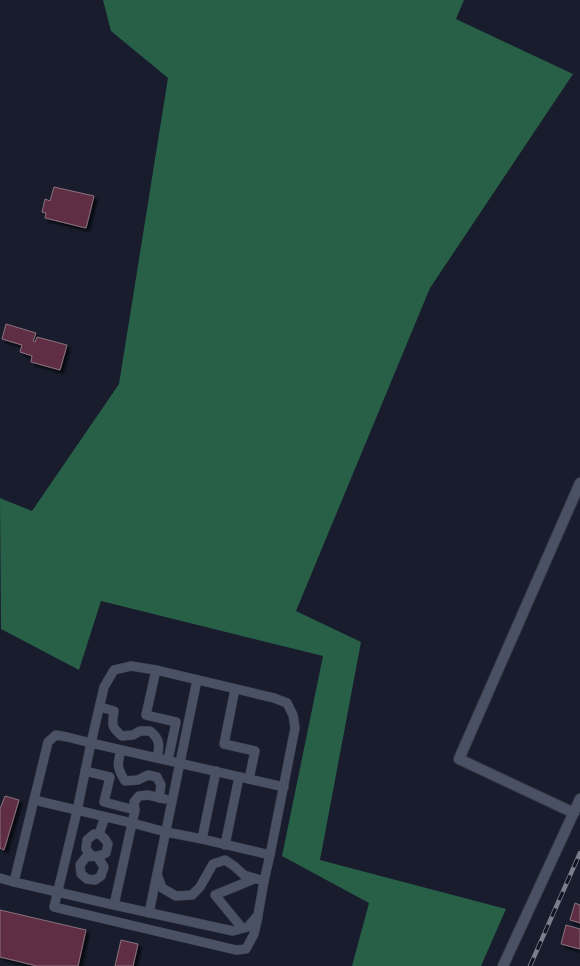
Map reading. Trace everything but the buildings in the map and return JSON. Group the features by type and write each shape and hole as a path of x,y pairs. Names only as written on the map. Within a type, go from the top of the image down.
{"street":[{"path":"574,813 459,759 580,483"},
{"path":"503,966 580,799"}],"lane":[{"path":"131,666 156,670 274,698 287,703 293,715 295,728 284,788 254,934 246,949 236,950 54,907 104,688 114,670 131,666"},
{"path":"156,670 146,715 176,722 168,760"},
{"path":"149,913 197,680"},
{"path":"235,688 224,744 255,751 249,779"},
{"path":"100,707 114,711 114,730 122,736 133,735 140,731 150,731 157,736 159,747 157,758"},
{"path":"14,882 48,742 56,735 66,736 284,788"},
{"path":"121,750 118,761 118,771 125,781 138,780 148,775 157,778 162,785 159,798"},
{"path":"85,771 110,777 104,802 135,810"},
{"path":"202,839 216,772"},
{"path":"225,845 239,777"},
{"path":"114,905 111,874 132,823 135,810 134,802 139,796 148,795 172,800"},
{"path":"34,800 166,832 270,855"},
{"path":"100,834 104,817"},
{"path":"111,874 95,856 86,849 87,840 94,834 100,834 105,839 108,844 106,853 101,856 95,856 86,857 80,865 81,874 87,879 95,880 101,876 111,874"},
{"path":"157,874 162,888 176,896 192,895 200,887 212,864 225,860 244,875 264,881"},
{"path":"0,878 233,931 248,927 258,915"},
{"path":"242,928 215,895 254,879"}],"green space":[{"path":"103,0 464,0 456,19 573,74 430,288 296,611 361,642 320,860 506,909 481,966 352,966 369,903 282,856 323,656 101,601 79,670 1,629 0,498 32,511 119,384 168,78 111,31"}],"railway":[{"path":"530,966 580,853"}]}
